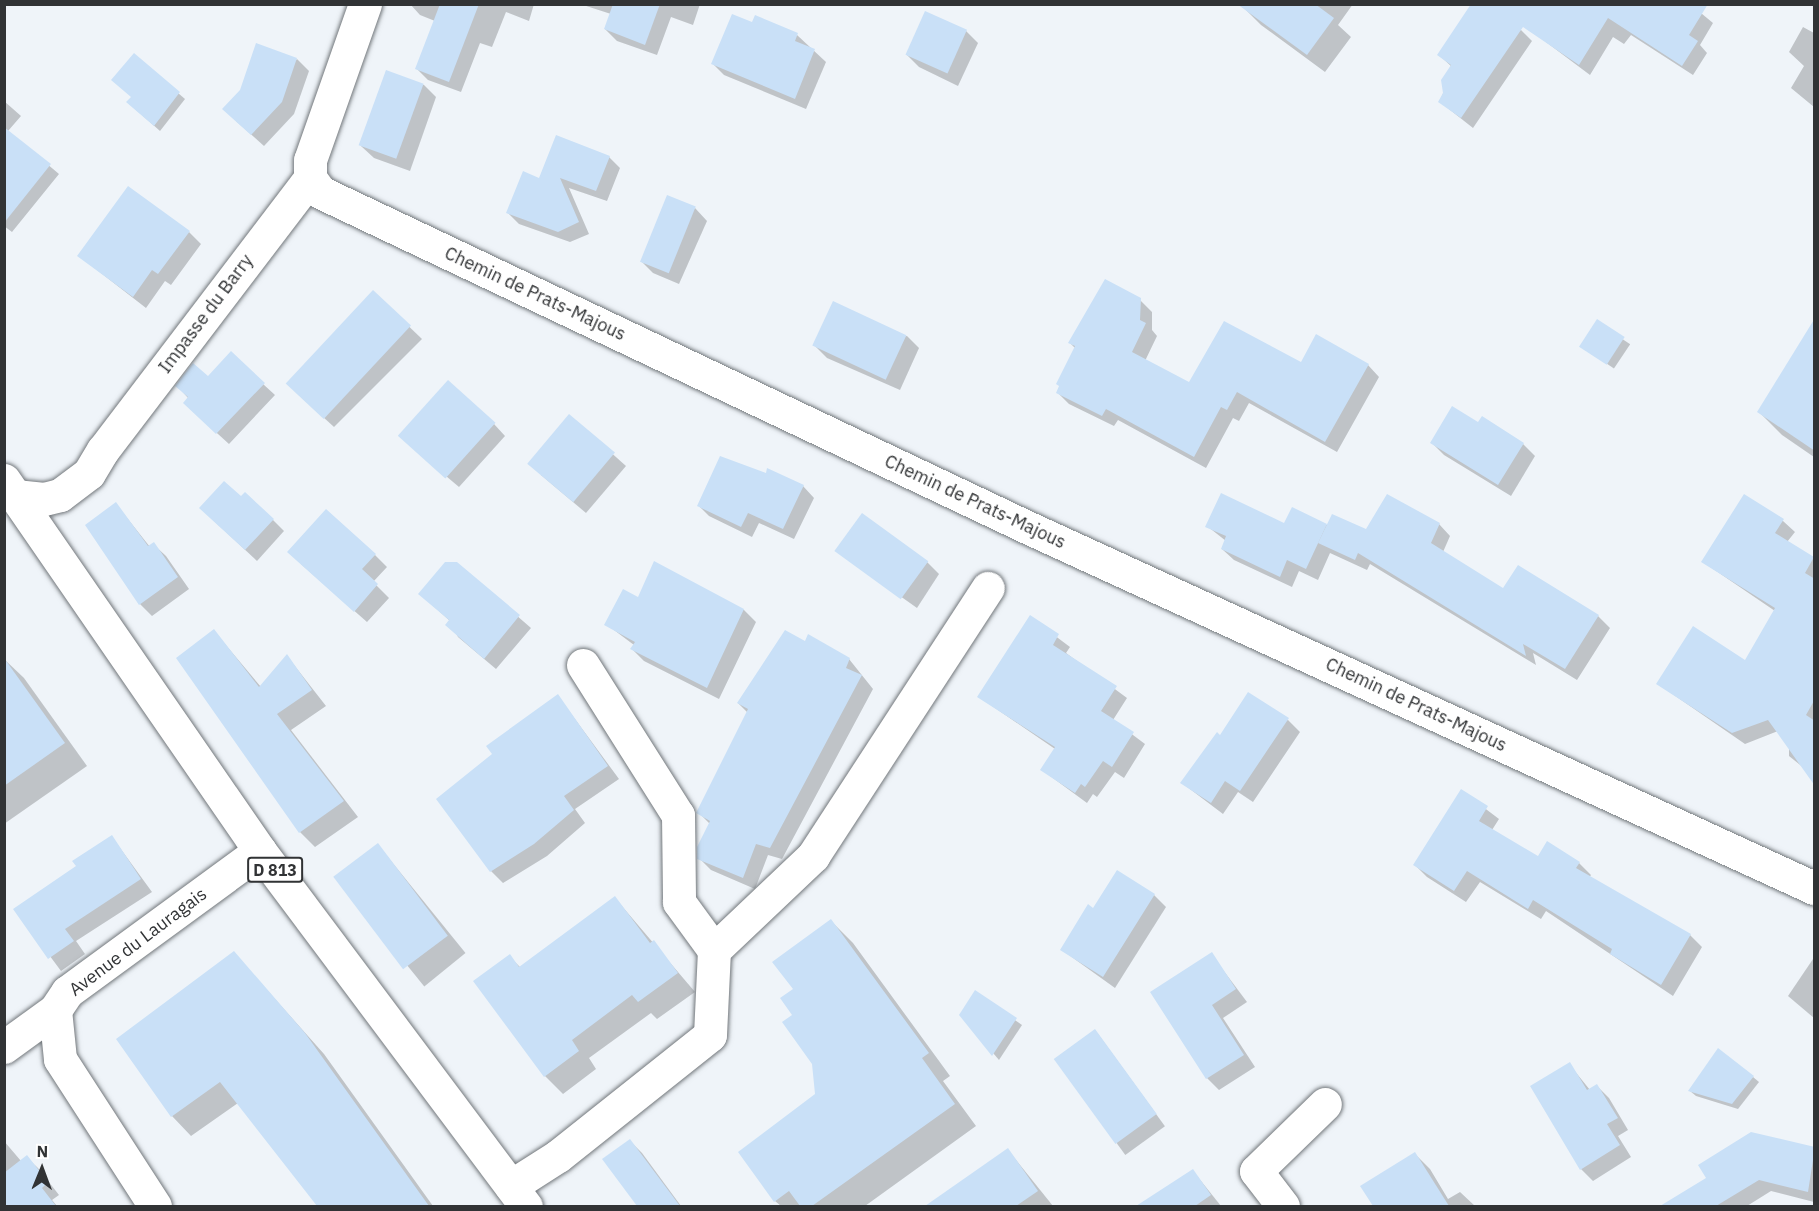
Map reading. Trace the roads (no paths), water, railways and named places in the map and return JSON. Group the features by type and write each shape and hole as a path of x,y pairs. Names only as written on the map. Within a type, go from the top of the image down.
{"street":[{"path":"310,178 309,160 365,4"},
{"name":"Impasse du Barry","path":"10,488 44,499 60,495 89,473 103,450 310,178"},
{"name":"Chemin de Prats-Majous","path":"310,178 320,192 986,508 1815,888"},
{"name":"D 813","path":"10,488 261,852 519,1196"},
{"path":"714,950 813,856 988,588"},
{"path":"519,1196 558,1156 710,1035 714,950 679,902 678,815 583,665"},
{"name":"Avenue du Lauragais","path":"155,1206 60,1059 55,1010 67,992 261,852"},
{"path":"4,1047 55,1010"},
{"path":"1283,1206 1256,1171 1325,1104"}]}
